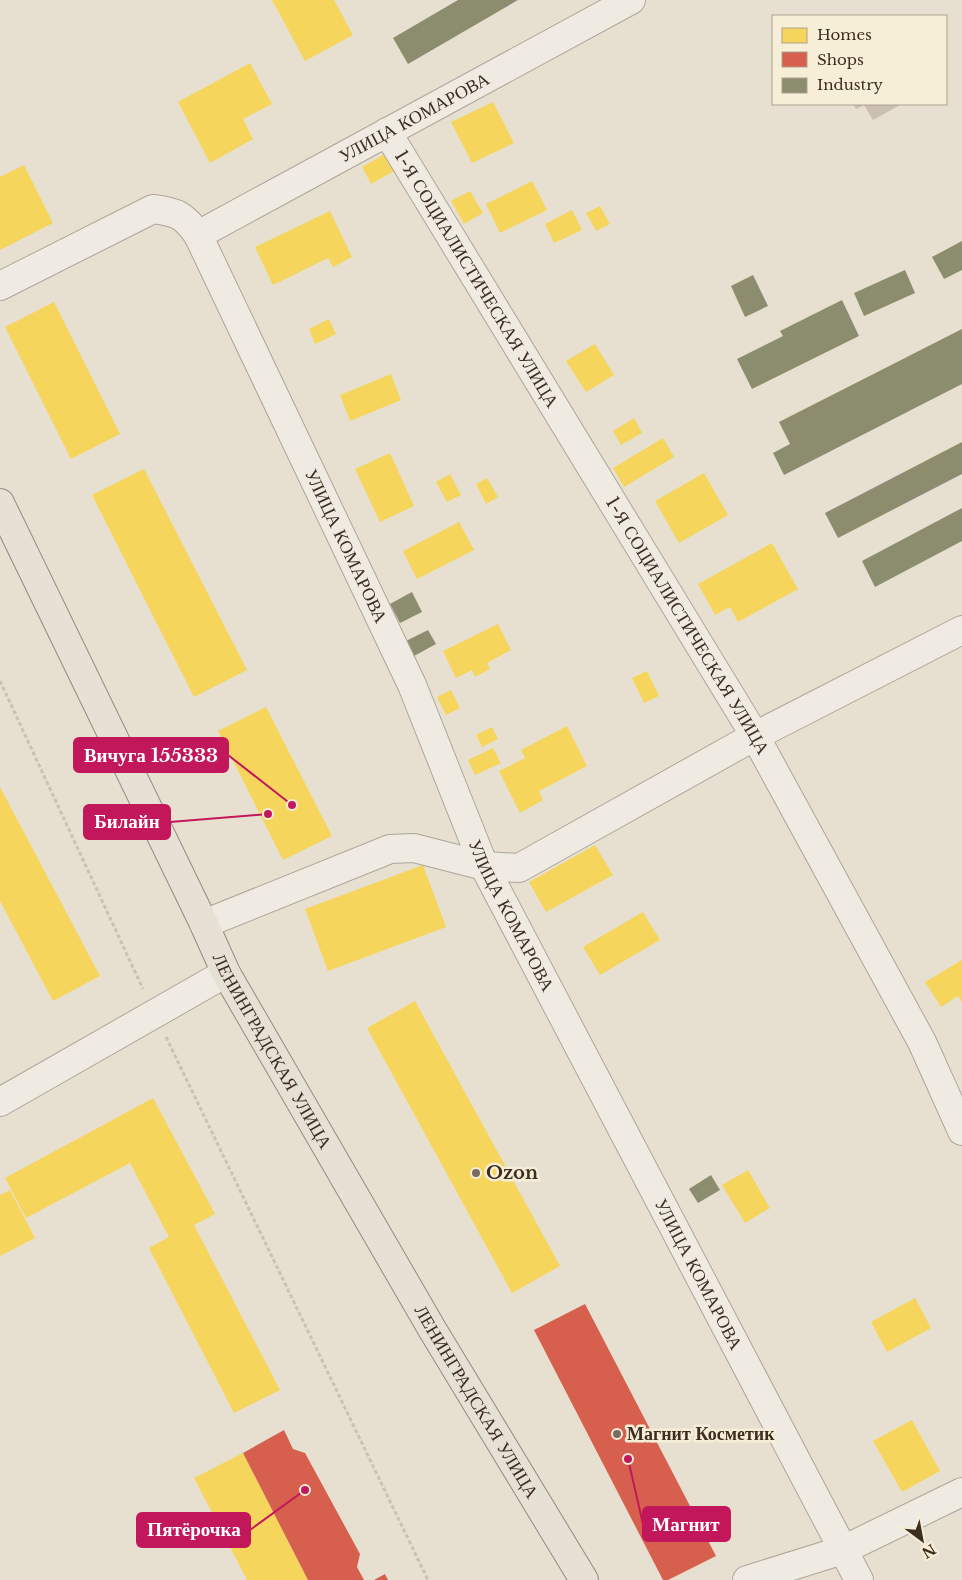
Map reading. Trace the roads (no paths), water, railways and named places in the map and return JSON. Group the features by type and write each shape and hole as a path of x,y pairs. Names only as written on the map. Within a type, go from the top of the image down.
{"main road":[{"name":"ЛЕНИНГРАДСКАЯ УЛИЦА","path":"0,503 226,973 432,1329 584,1580"}],"street":[{"name":"УЛИЦА КОМАРОВА","path":"198,235 630,0"},
{"name":"1-Я СОЦИАЛИСТИЧЕСКАЯ УЛИЦА","path":"387,132 755,736 922,1042 962,1131"},
{"name":"УЛИЦА КОМАРОВА","path":"0,286 153,210 173,212 189,222 198,235 412,686 484,866 859,1580"},
{"path":"204,924 390,849 414,848 484,866 519,868 755,736 962,630"},
{"path":"0,1102 226,973"},
{"path":"747,1580 843,1550 962,1492"}],"place":[{"name":"Вичуга 155333","path":"292,805"},
{"name":"Билайн","path":"268,814"},
{"name":"Ozon","path":"476,1173"},
{"name":"Магнит Косметик","path":"617,1434"},
{"name":"Магнит","path":"628,1459"},
{"name":"Пятёрочка","path":"305,1490"}]}
